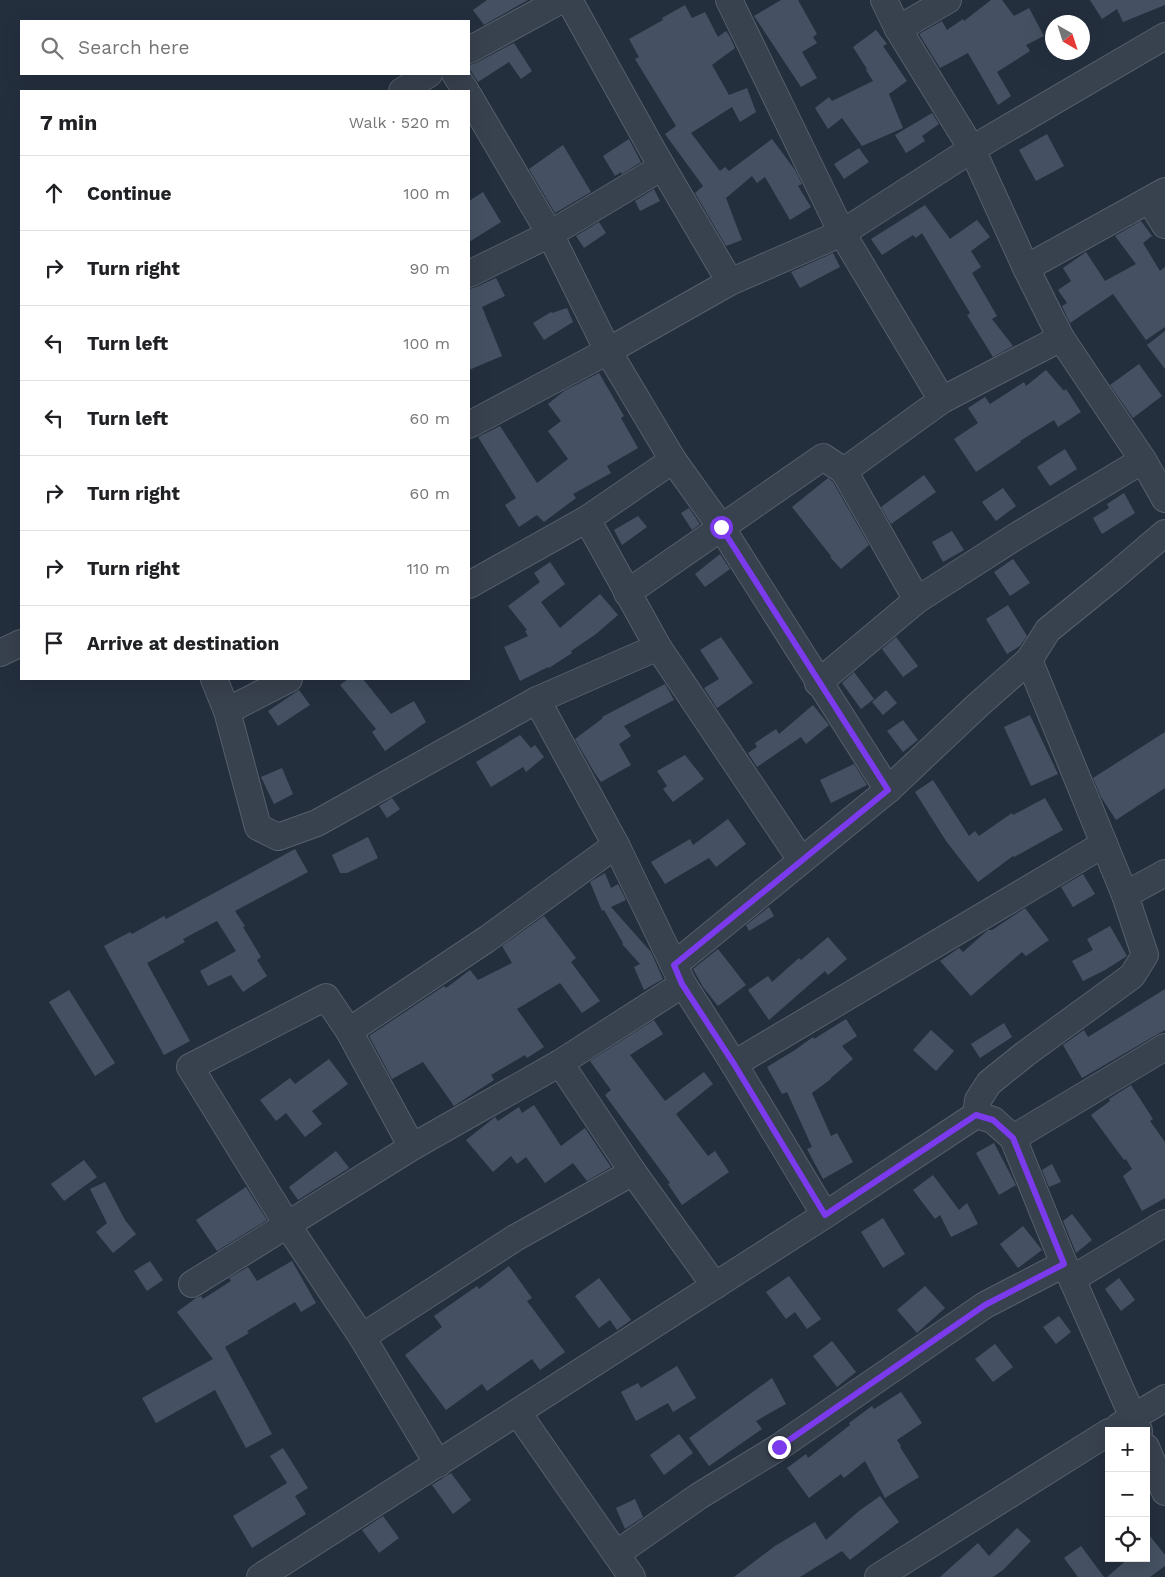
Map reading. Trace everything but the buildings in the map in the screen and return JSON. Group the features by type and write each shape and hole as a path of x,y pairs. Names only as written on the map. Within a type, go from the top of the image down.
{"street":[{"path":"470,49 561,0"},
{"path":"569,0 662,167 730,282"},
{"path":"729,0 842,233 942,400"},
{"path":"884,0 898,30 972,149 1026,268 1061,338 1143,460 1165,499"},
{"path":"898,30 948,0"},
{"path":"470,424 608,352 730,282 842,233 972,149 1165,36"},
{"path":"404,90 427,75"},
{"path":"456,75 465,90"},
{"path":"470,98 550,234 608,352 673,460 721,527 888,790"},
{"path":"470,274 550,234 662,167"},
{"path":"1026,268 1158,196 1165,225"},
{"path":"844,471 942,400 1061,338"},
{"path":"627,593 824,457 844,471 917,600"},
{"path":"470,584 587,519 673,460"},
{"path":"818,682 917,600 1015,537 1143,460"},
{"path":"587,519 658,647 801,860"},
{"path":"192,1284 288,1226 412,1147 560,1063 678,975 801,860 888,790 1029,660 1048,630 1112,579 1165,533"},
{"path":"0,652 20,643"},
{"path":"214,680 227,711 258,827 278,837 317,823 537,700 658,647"},
{"path":"260,1577 715,1286 976,1115 978,1100 989,1083 1132,976 1145,955 1125,894 1029,660"},
{"path":"227,711 287,680"},
{"path":"537,700 616,844 678,975 825,1215"},
{"path":"349,1031 487,939 616,844"},
{"path":"734,1064 1104,844"},
{"path":"1125,894 1165,873"},
{"path":"412,1147 349,1031 326,997 190,1067 288,1226 362,1338 438,1464"},
{"path":"1013,1138 1165,1047"},
{"path":"560,1063 715,1286"},
{"path":"976,1115 993,1120 1013,1138 1068,1271 1136,1424 1165,1398"},
{"path":"362,1338 515,1238 634,1172"},
{"path":"616,1554 699,1496 779,1447 985,1305 1068,1271 1165,1223"},
{"path":"518,1412 632,1577"},
{"path":"878,1577 1105,1434"},
{"path":"1150,1456 1165,1492"}],"route":[{"path":"721,527 888,790 674,965 682,984 734,1064 825,1215 976,1115 993,1120 1013,1138 1064,1264 985,1305 779,1447"}]}
